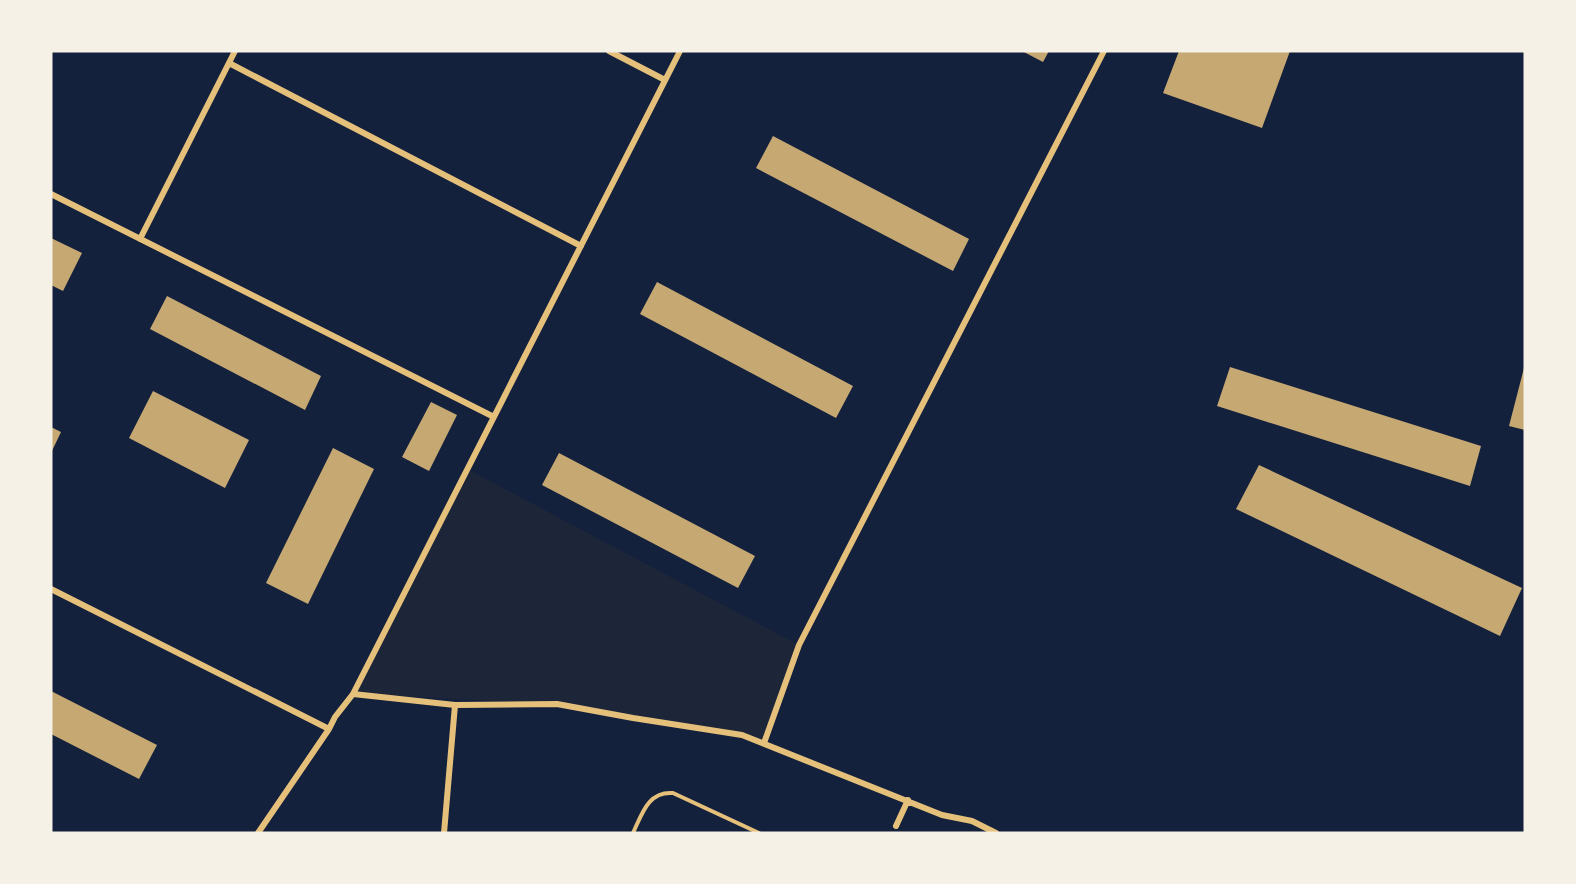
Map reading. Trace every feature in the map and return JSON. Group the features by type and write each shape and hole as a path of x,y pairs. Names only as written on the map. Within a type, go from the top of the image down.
{"street":[{"path":"140,239 235,51"},
{"path":"609,51 665,80"},
{"path":"258,833 352,694 680,51"},
{"path":"764,743 799,645 1104,51"},
{"path":"229,63 580,246"},
{"path":"51,194 494,417"},
{"path":"51,589 329,729"},
{"path":"352,694 455,705 557,704 742,735 942,815 972,821 996,833"},
{"path":"444,833 455,705"},
{"path":"896,826 908,800"}],"path":[{"path":"633,833 648,803 656,796 668,793 673,793 759,833"}],"shaded area":[{"path":"467,469 799,645 764,743 557,704 353,694"}],"building":[{"path":"1022,51 1049,51 1043,62"},
{"path":"1179,51 1290,51 1262,128 1163,93"},
{"path":"773,136 969,239 953,271 756,168"},
{"path":"51,238 82,253 63,291 51,285"},
{"path":"657,282 853,386 836,418 640,314"},
{"path":"167,296 321,376 305,410 150,329"},
{"path":"1230,367 1481,446 1470,486 1217,406"},
{"path":"1525,368 1525,430 1509,426"},
{"path":"153,391 249,440 225,488 129,438"},
{"path":"431,402 457,415 429,471 402,457"},
{"path":"51,427 61,432 51,453"},
{"path":"333,448 374,469 308,604 266,583"},
{"path":"559,453 755,556 738,588 542,485"},
{"path":"1259,465 1522,588 1500,636 1236,509"},
{"path":"51,691 157,745 139,779 51,734"}]}
